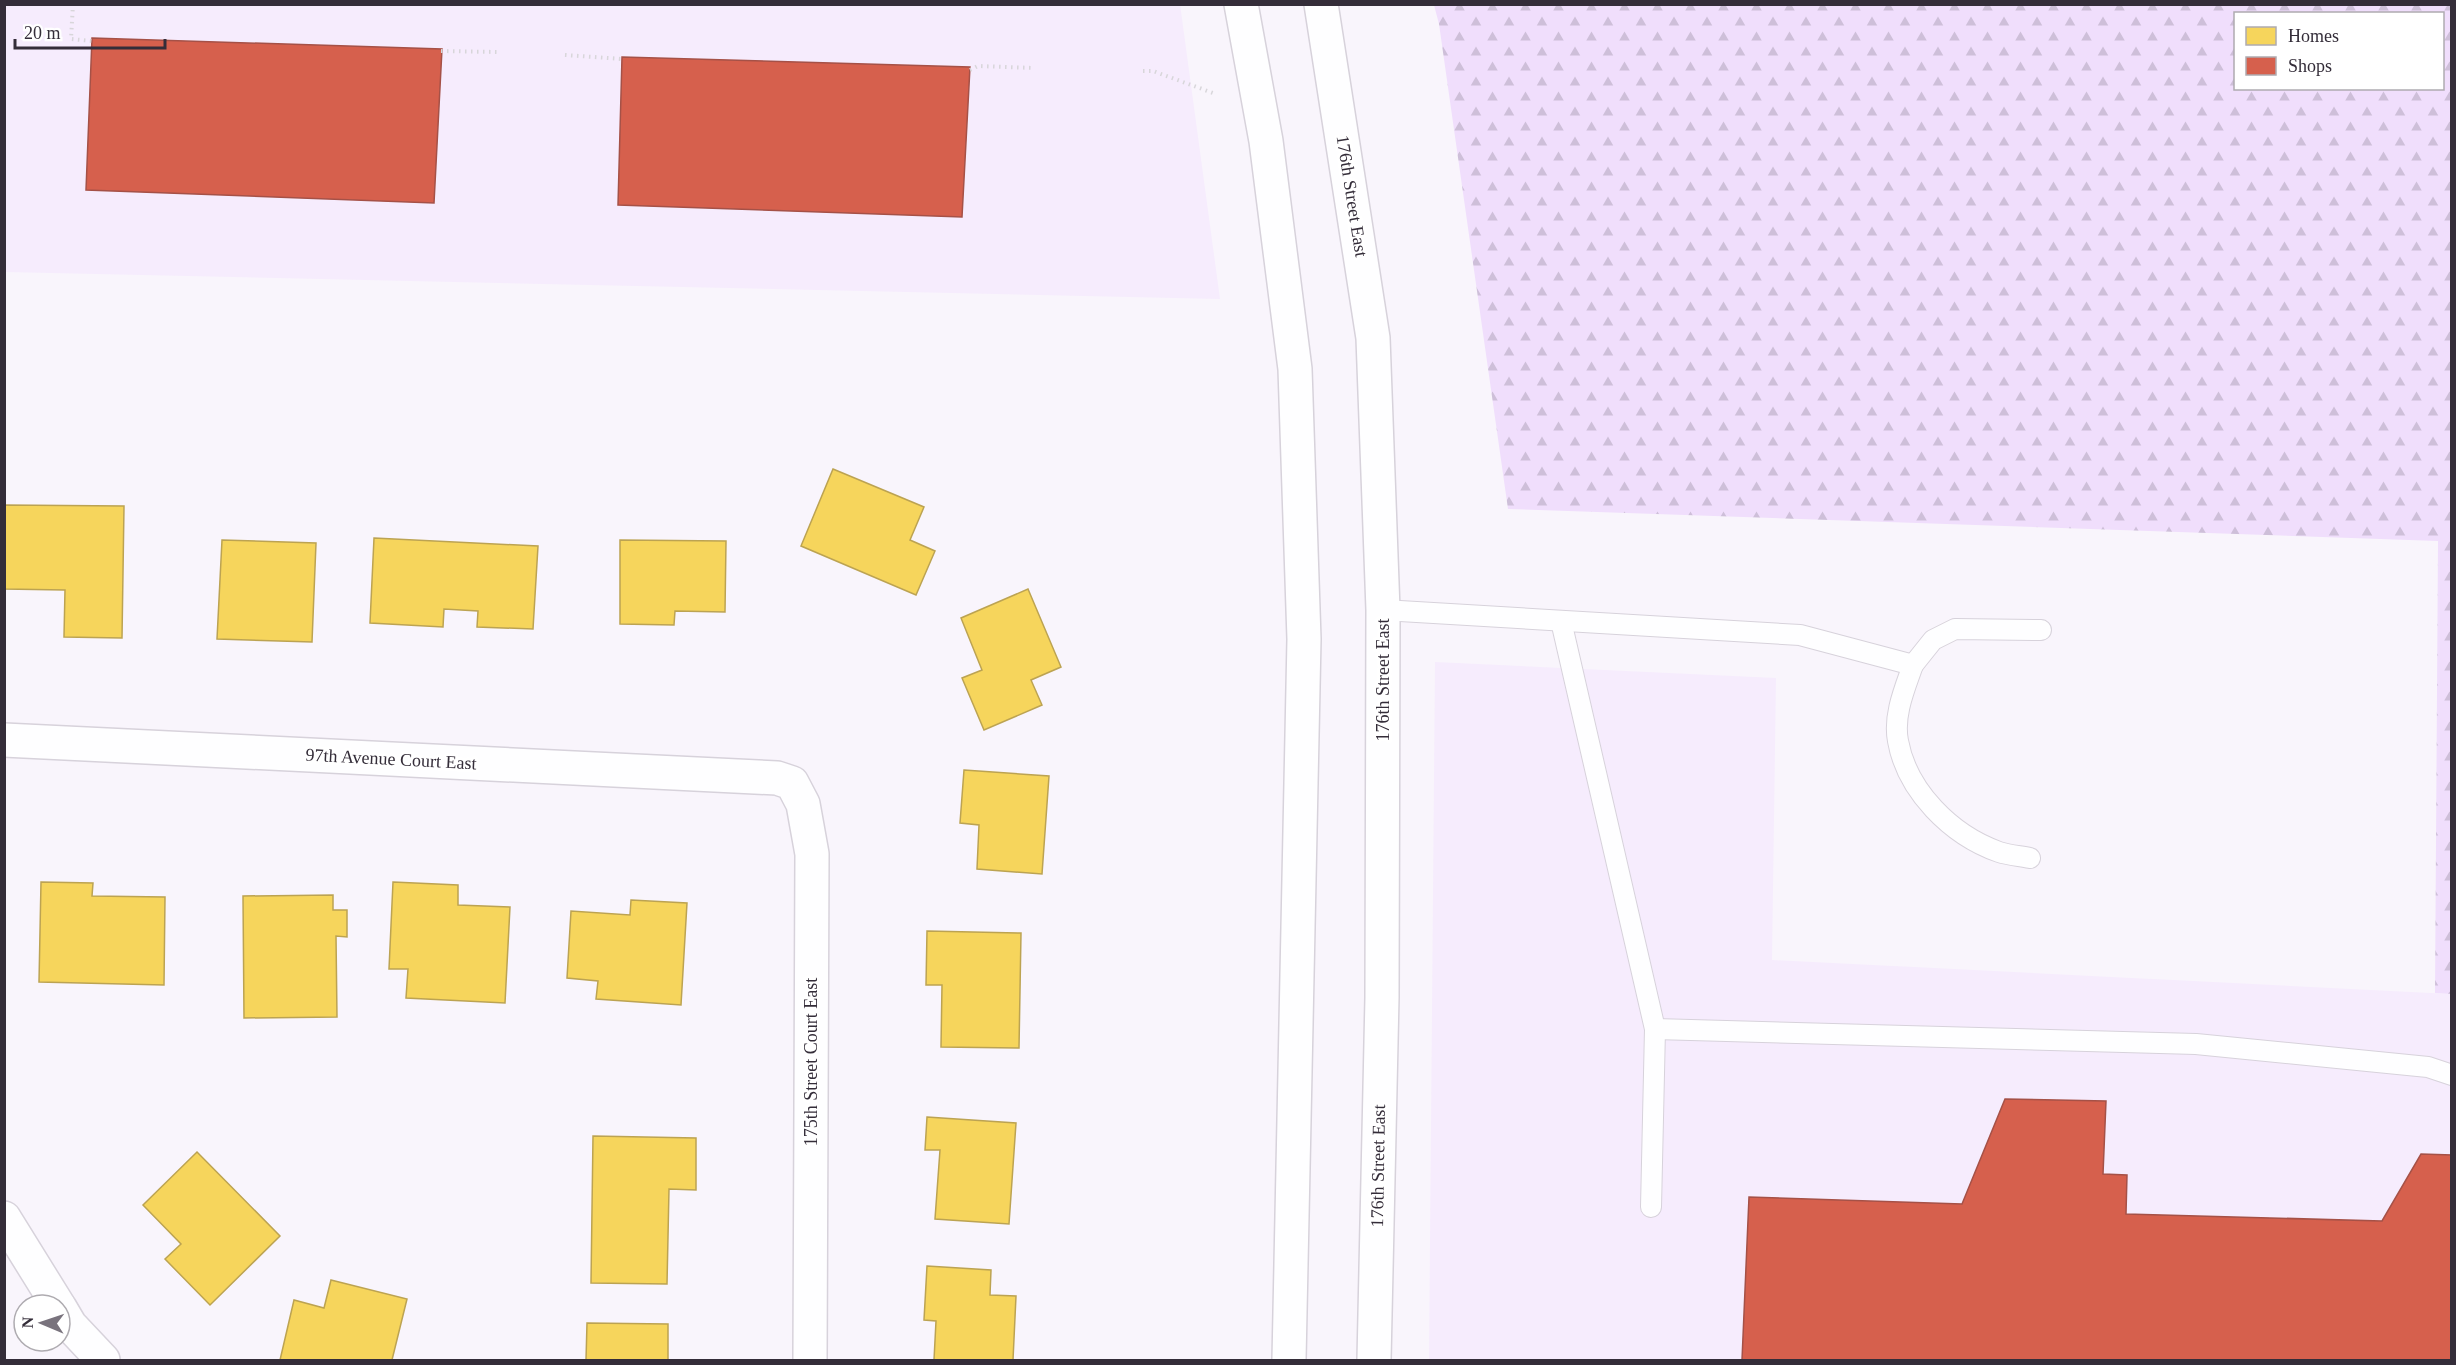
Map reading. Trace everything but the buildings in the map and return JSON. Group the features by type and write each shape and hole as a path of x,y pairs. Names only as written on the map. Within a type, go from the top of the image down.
{"main road":[{"path":"1241,4 1266,141 1296,392 1304,639 1289,1360"},
{"name":"176th Street East","path":"1321,4 1373,338 1383,610 1382,997 1374,1360"},
{"name":"97th Avenue Court East","path":"4,740 777,778"},
{"name":"175th Street Court East","path":"777,778 792,783 803,804 812,854 810,1360"},
{"path":"4,1218 51,1293"},
{"path":"72,1324 103,1360"}],"lane":[{"path":"1383,610 1800,635 1913,665"},
{"path":"1561,621 1655,1029 1651,1207"},
{"path":"2030,858 2000,852 1975,841 1952,825 1925,800 1908,773 1898,739 1900,699 1913,665 1933,640 1955,629 2042,630"},
{"path":"1655,1029 2196,1044 2427,1067 2451,1075"}],"path":[{"path":"73,4 71,39 92,40"},
{"path":"441,51 497,52"},
{"path":"565,55 622,59"},
{"path":"970,70 978,66 1034,68"},
{"path":"1143,71 1153,71 1213,93"}],"shaded area":[{"path":"1180,4 1220,299 5,272 5,5"},
{"path":"1435,662 1776,678 1772,960 2451,994 2451,1360 1429,1360"}],"green space":[{"path":"1434,5 2451,5 2451,994 2435,993 2438,541 1508,509 1439,24"}]}
